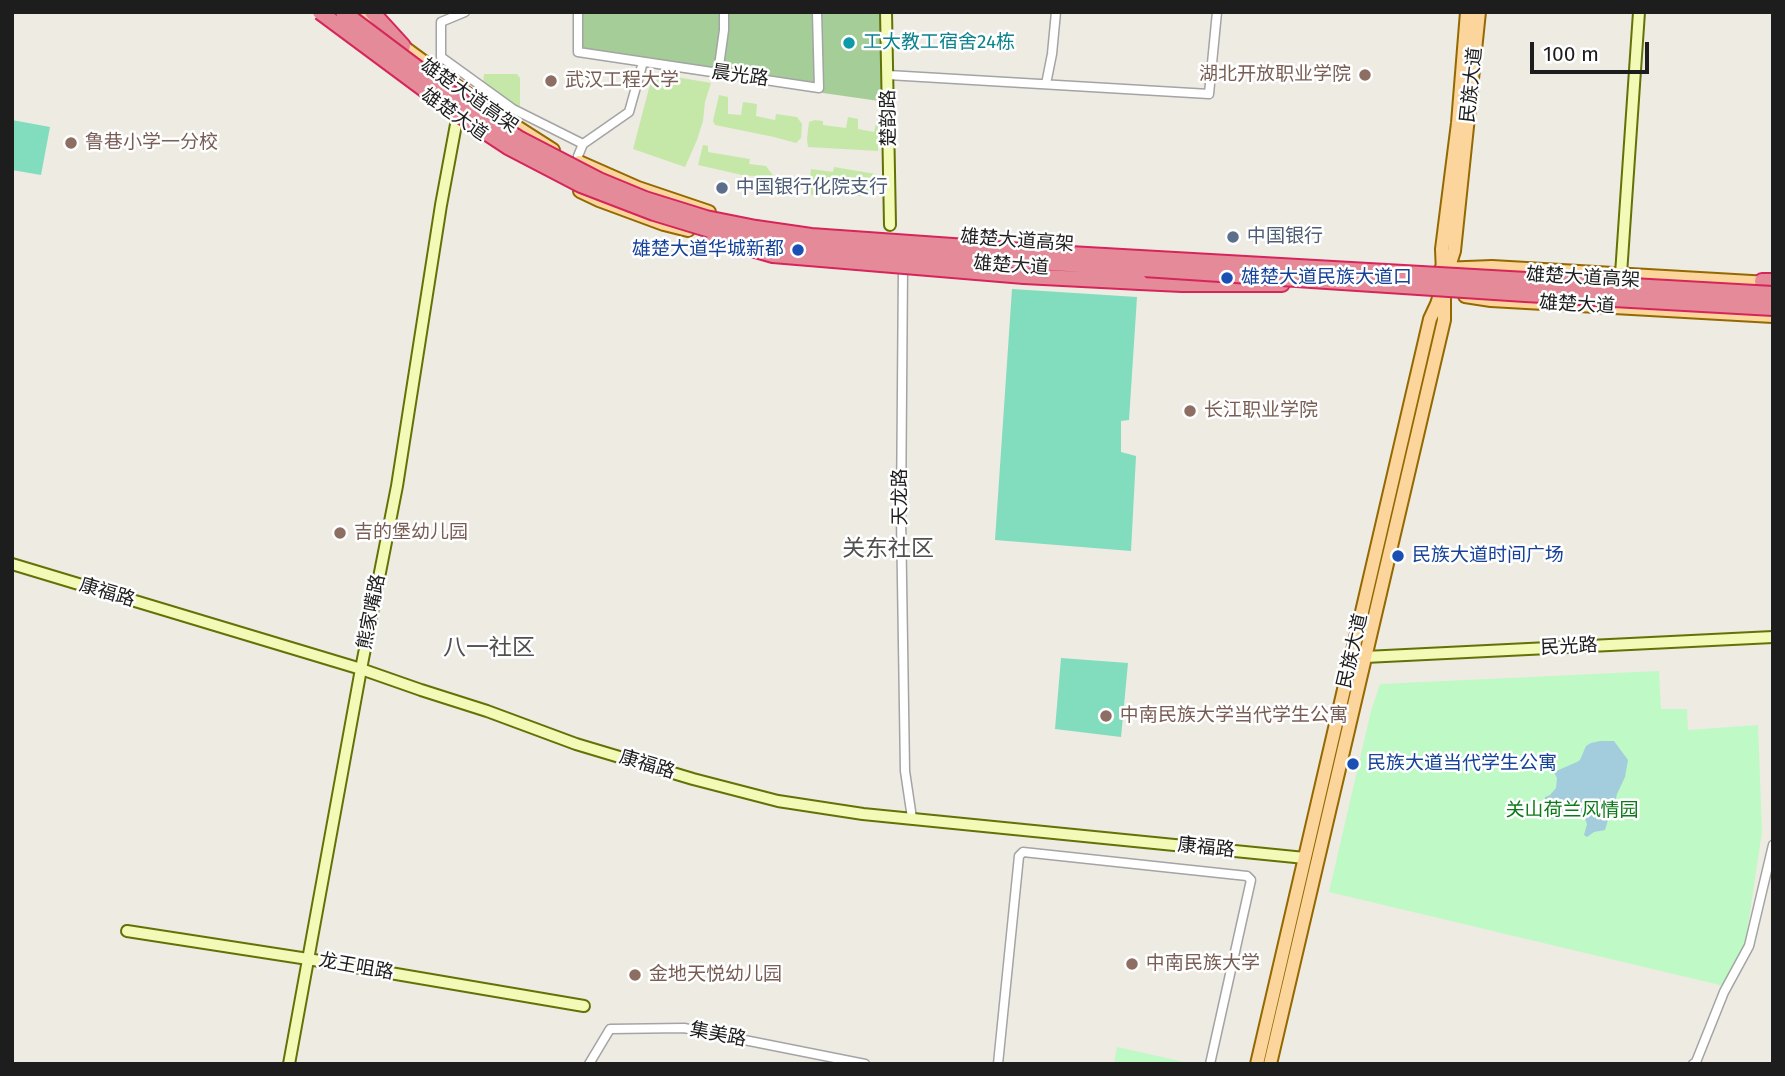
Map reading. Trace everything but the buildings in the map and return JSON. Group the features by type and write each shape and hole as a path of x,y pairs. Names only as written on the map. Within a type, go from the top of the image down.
{"highway":[{"name":"雄楚大道高架","path":"320,12 508,147 581,185 654,213 710,230 808,247 1773,308"},
{"name":"雄楚大道高架","path":"343,12 460,100 520,139 599,180 645,199 706,218 755,228 811,236 1052,253 1773,294"},
{"path":"372,12 402,46"},
{"path":"654,213 724,242 773,255 1011,275 1181,284 1287,284"}],"main road":[{"name":"雄楚大道","path":"312,12 457,119 534,168 599,200 664,224 752,245 804,253 1287,284 1444,281 1492,267 1769,282"},
{"name":"雄楚大道","path":"356,12 481,104 562,154 638,188 706,211 763,225 808,231 1133,253 1444,281 1491,300 1773,316"},
{"name":"民族大道","path":"1270,1064 1444,320 1442,249 1458,123 1467,12"},
{"name":"民族大道","path":"1257,1064 1430,319 1454,251 1479,12"},
{"path":"550,176 560,177 570,168 568,159 562,154"}],"street":[{"path":"465,12 441,22 441,57 513,109 583,145"},
{"name":"晨光路","path":"578,12 578,52 819,88 817,12"},
{"path":"718,73 724,30 723,12"},
{"name":"楚韵路","path":"886,12 890,225"},
{"path":"1046,84 1056,12"},
{"path":"888,75 1209,94 1217,12"},
{"path":"1621,274 1639,12"},
{"path":"578,156 583,145 629,112 643,62"},
{"name":"熊家嘴路","path":"289,1064 397,485 457,119"},
{"name":"天龙路","path":"904,260 901,516 905,771 912,818"},
{"name":"康福路","path":"12,564 361,669 576,744 779,801 863,814 1305,858"},
{"name":"民光路","path":"1365,657 1773,637"},
{"path":"1693,1064 1724,992 1749,946 1773,845"},
{"path":"998,1064 1019,856 1023,852 1247,876 1251,880 1210,1064"},
{"name":"龙王咀路","path":"127,931 584,1006"},
{"name":"集美路","path":"589,1064 611,1029 684,1028 865,1064"}],"green space":[{"path":"578,12 882,12 886,102 648,68 643,62 578,52"},
{"path":"653,73 711,83 703,121 685,167 633,149"},
{"path":"484,74 517,74 520,78 520,109 483,84"},
{"path":"719,95 728,97 728,114 741,115 743,102 757,104 756,116 775,120 776,114 797,117 802,124 801,138 796,143 715,125 713,121"},
{"path":"848,117 858,119 858,129 874,132 876,124 879,125 878,151 808,147 809,122 823,121 823,125 846,128"},
{"path":"12,120 50,127 41,175 12,170"},
{"path":"703,145 708,146 708,152 750,159 749,164 766,166 775,178 742,175 698,165"},
{"path":"834,167 876,174 876,187 871,188 871,196 812,195 808,192 811,169 833,172"},
{"path":"1012,289 1137,297 1129,420 1121,421 1121,452 1136,456 1131,551 995,540"},
{"path":"1061,658 1128,663 1121,737 1055,729"},
{"name":"关山荷兰风情园","path":"1659,671 1661,709 1687,709 1688,730 1758,725 1762,832 1745,945 1724,986 1329,892 1371,711 1380,684"},
{"path":"1117,1047 1193,1064 1114,1064"}],"water":[{"path":"1600,741 1614,741 1628,760 1625,777 1605,830 1594,832 1587,837 1584,835 1587,824 1585,819 1579,815 1558,820 1551,818 1545,807 1545,797 1556,788 1557,778 1554,772 1580,760 1586,746"}],"place":[{"name":"工大教工宿舍24栋","path":"849,43"},
{"name":"湖北开放职业学院","path":"1365,75"},
{"name":"武汉工程大学","path":"551,81"},
{"name":"鲁巷小学一分校","path":"71,143"},
{"name":"中国银行化院支行","path":"722,188"},
{"name":"中国银行","path":"1233,237"},
{"name":"雄楚大道华城新都","path":"798,250"},
{"name":"雄楚大道民族大道口","path":"1227,278"},
{"name":"长江职业学院","path":"1190,411"},
{"name":"吉的堡幼儿园","path":"340,533"},
{"name":"民族大道时间广场","path":"1398,556"},
{"name":"中南民族大学当代学生公寓","path":"1106,716"},
{"name":"民族大道当代学生公寓","path":"1353,764"},
{"name":"中南民族大学","path":"1132,964"},
{"name":"金地天悦幼儿园","path":"635,975"}],"district":[{"name":"关东社区","path":"888,550"},
{"name":"八一社区","path":"489,649"}]}
